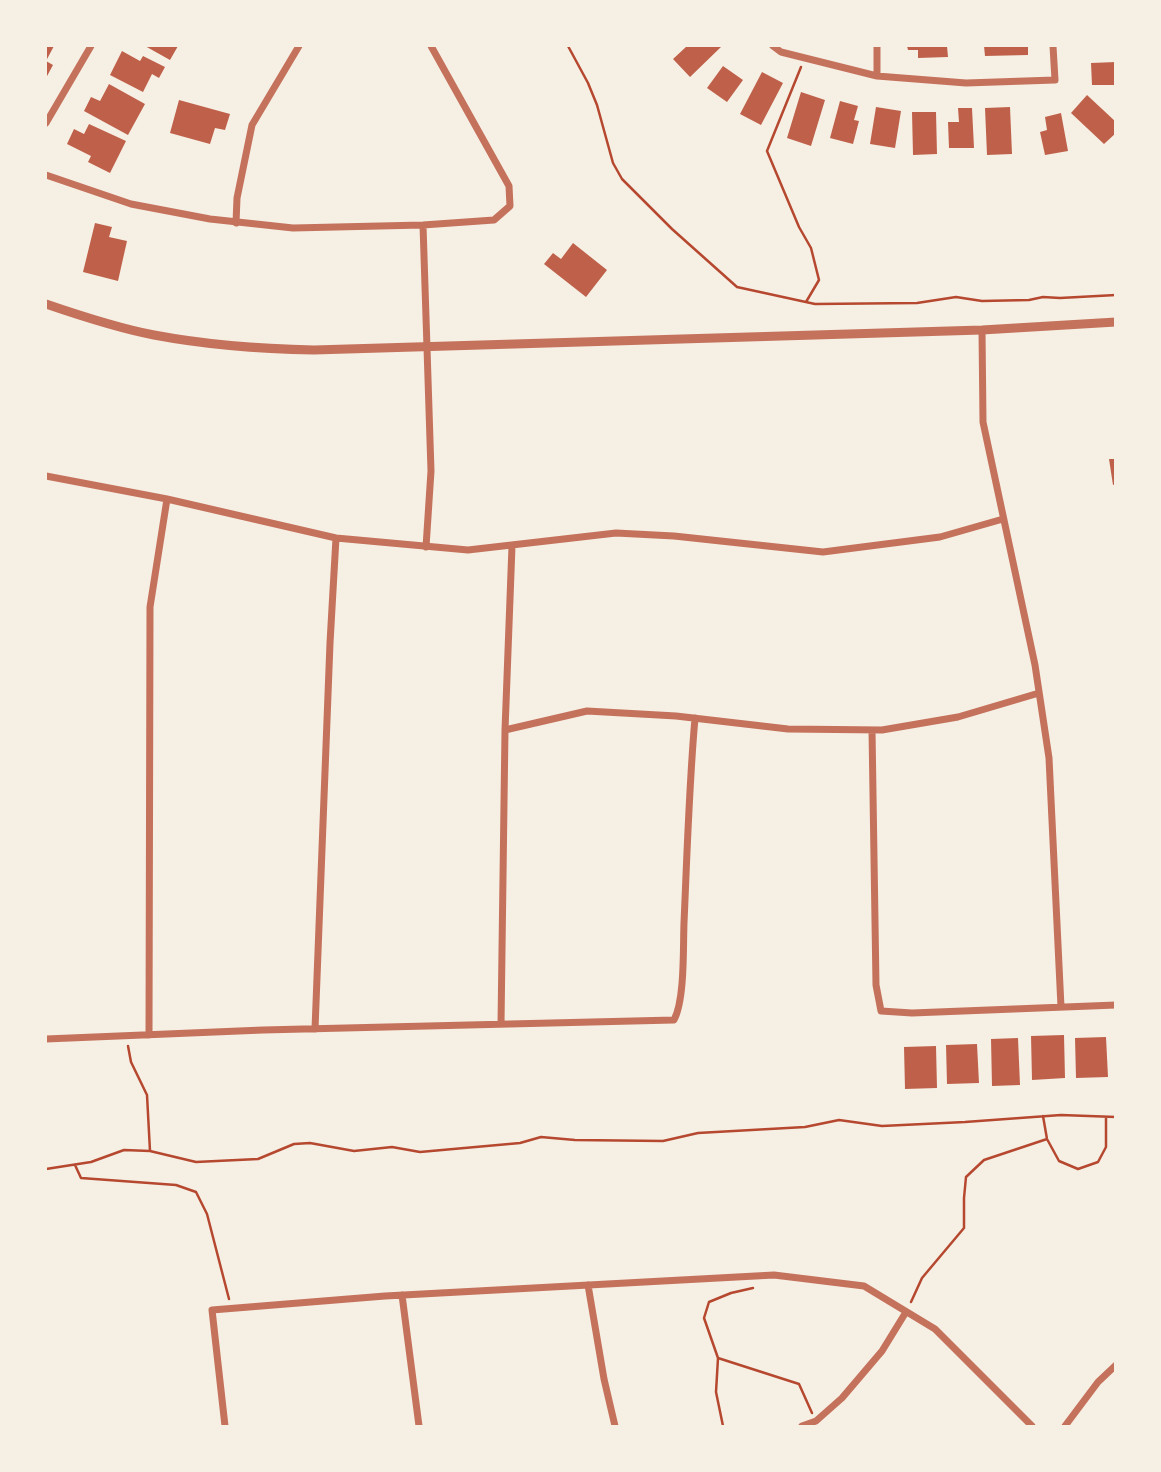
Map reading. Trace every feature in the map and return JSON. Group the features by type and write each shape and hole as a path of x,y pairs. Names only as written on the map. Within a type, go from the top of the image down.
{"street":[{"path":"46,123 91,46"},
{"path":"236,223 237,198 252,125 299,46"},
{"path":"46,175 131,204 236,223 293,228 422,225 494,220 510,206 509,186 431,46"},
{"path":"773,46 781,52 877,76 966,83 1055,80 1053,46"},
{"path":"877,46 877,76"},
{"path":"422,225 431,471 426,547"},
{"path":"46,304 152,335 209,344 301,350 982,330 1115,322"},
{"path":"982,330 984,422 1035,665 1049,758 1061,1007"},
{"path":"46,476 167,499 337,538 468,550 617,533 674,536 823,552 940,537 1003,519"},
{"path":"149,1035 150,607 167,499"},
{"path":"315,1029 330,643 337,538"},
{"path":"501,1024 505,730 512,546"},
{"path":"505,730 587,711 695,718 788,729 882,730 958,717 1039,693"},
{"path":"46,1039 674,1020 678,1012 682,976 690,775 695,718"},
{"path":"872,730 876,985 881,1011 912,1013 1115,1005"},
{"path":"225,1426 212,1310 402,1295 774,1275 864,1286 935,1329 1032,1426"},
{"path":"588,1285 615,1426"},
{"path":"402,1295 419,1426"},
{"path":"802,1426 816,1421 842,1398 882,1351 906,1312"},
{"path":"1065,1426 1098,1382 1115,1365"}],"path":[{"path":"568,46 589,83 613,163 622,179 737,287 815,304 917,303 956,297 982,301 1115,295"},
{"path":"805,58 767,151 799,227 811,248 819,279 806,302"},
{"path":"126,1036 131,1062 147,1094 150,1151"},
{"path":"46,1168 91,1162 124,1150 150,1151 196,1162 258,1159 294,1144 310,1143 354,1151 392,1147 420,1152 520,1143 541,1138 663,1141 698,1133 805,1127 839,1120 882,1126 1061,1115 1115,1117"},
{"path":"1043,1116 1047,1139 1059,1161 1078,1169 1098,1162 1106,1147 1106,1117"},
{"path":"906,1312 922,1278 964,1228 966,1177 984,1160 1047,1139"},
{"path":"75,1165 81,1178 176,1185 196,1192 206,1214 231,1308"},
{"path":"723,1426 716,1392 718,1358 704,1318 709,1302 756,1287"},
{"path":"718,1358 799,1384 816,1421"}],"building":[{"path":"46,46 54,46 46,61"},
{"path":"145,46 178,46 170,60"},
{"path":"687,46 721,47 690,77 673,59"},
{"path":"907,46 947,46 948,57 918,58 918,50 908,50"},
{"path":"984,46 1028,46 1028,55 985,56"},
{"path":"122,51 140,61 143,56 165,67 159,78 152,74 143,92 110,75"},
{"path":"46,61 53,65 46,78"},
{"path":"1116,62 1116,85 1092,85 1091,63"},
{"path":"723,66 743,80 727,102 707,88"},
{"path":"762,72 783,83 761,125 740,114"},
{"path":"109,84 145,104 128,135 84,111 91,97 100,101"},
{"path":"801,92 825,100 811,146 787,138"},
{"path":"1087,95 1116,122 1116,133 1104,144 1071,113"},
{"path":"179,100 230,114 225,130 215,128 210,144 170,133"},
{"path":"840,101 858,106 854,120 859,121 853,144 830,138"},
{"path":"876,107 901,111 895,148 870,144"},
{"path":"1010,107 1012,154 987,155 985,108"},
{"path":"958,108 972,108 974,148 949,148 948,122 959,122"},
{"path":"912,112 936,112 937,154 913,155"},
{"path":"1061,113 1068,151 1045,155 1040,132 1047,130 1045,117"},
{"path":"89,124 126,141 110,173 88,162 91,156 67,144 74,129 84,134"},
{"path":"95,223 112,227 109,237 127,241 118,281 83,272"},
{"path":"573,243 607,270 586,297 544,264 553,253 561,259"},
{"path":"1109,459 1116,459 1116,484 1113,485"},
{"path":"1064,1035 1065,1078 1032,1080 1031,1036"},
{"path":"1106,1037 1108,1077 1076,1078 1075,1038"},
{"path":"1018,1038 1020,1085 992,1086 991,1039"},
{"path":"977,1044 979,1083 947,1084 946,1045"},
{"path":"936,1046 937,1088 905,1089 904,1047"}]}
